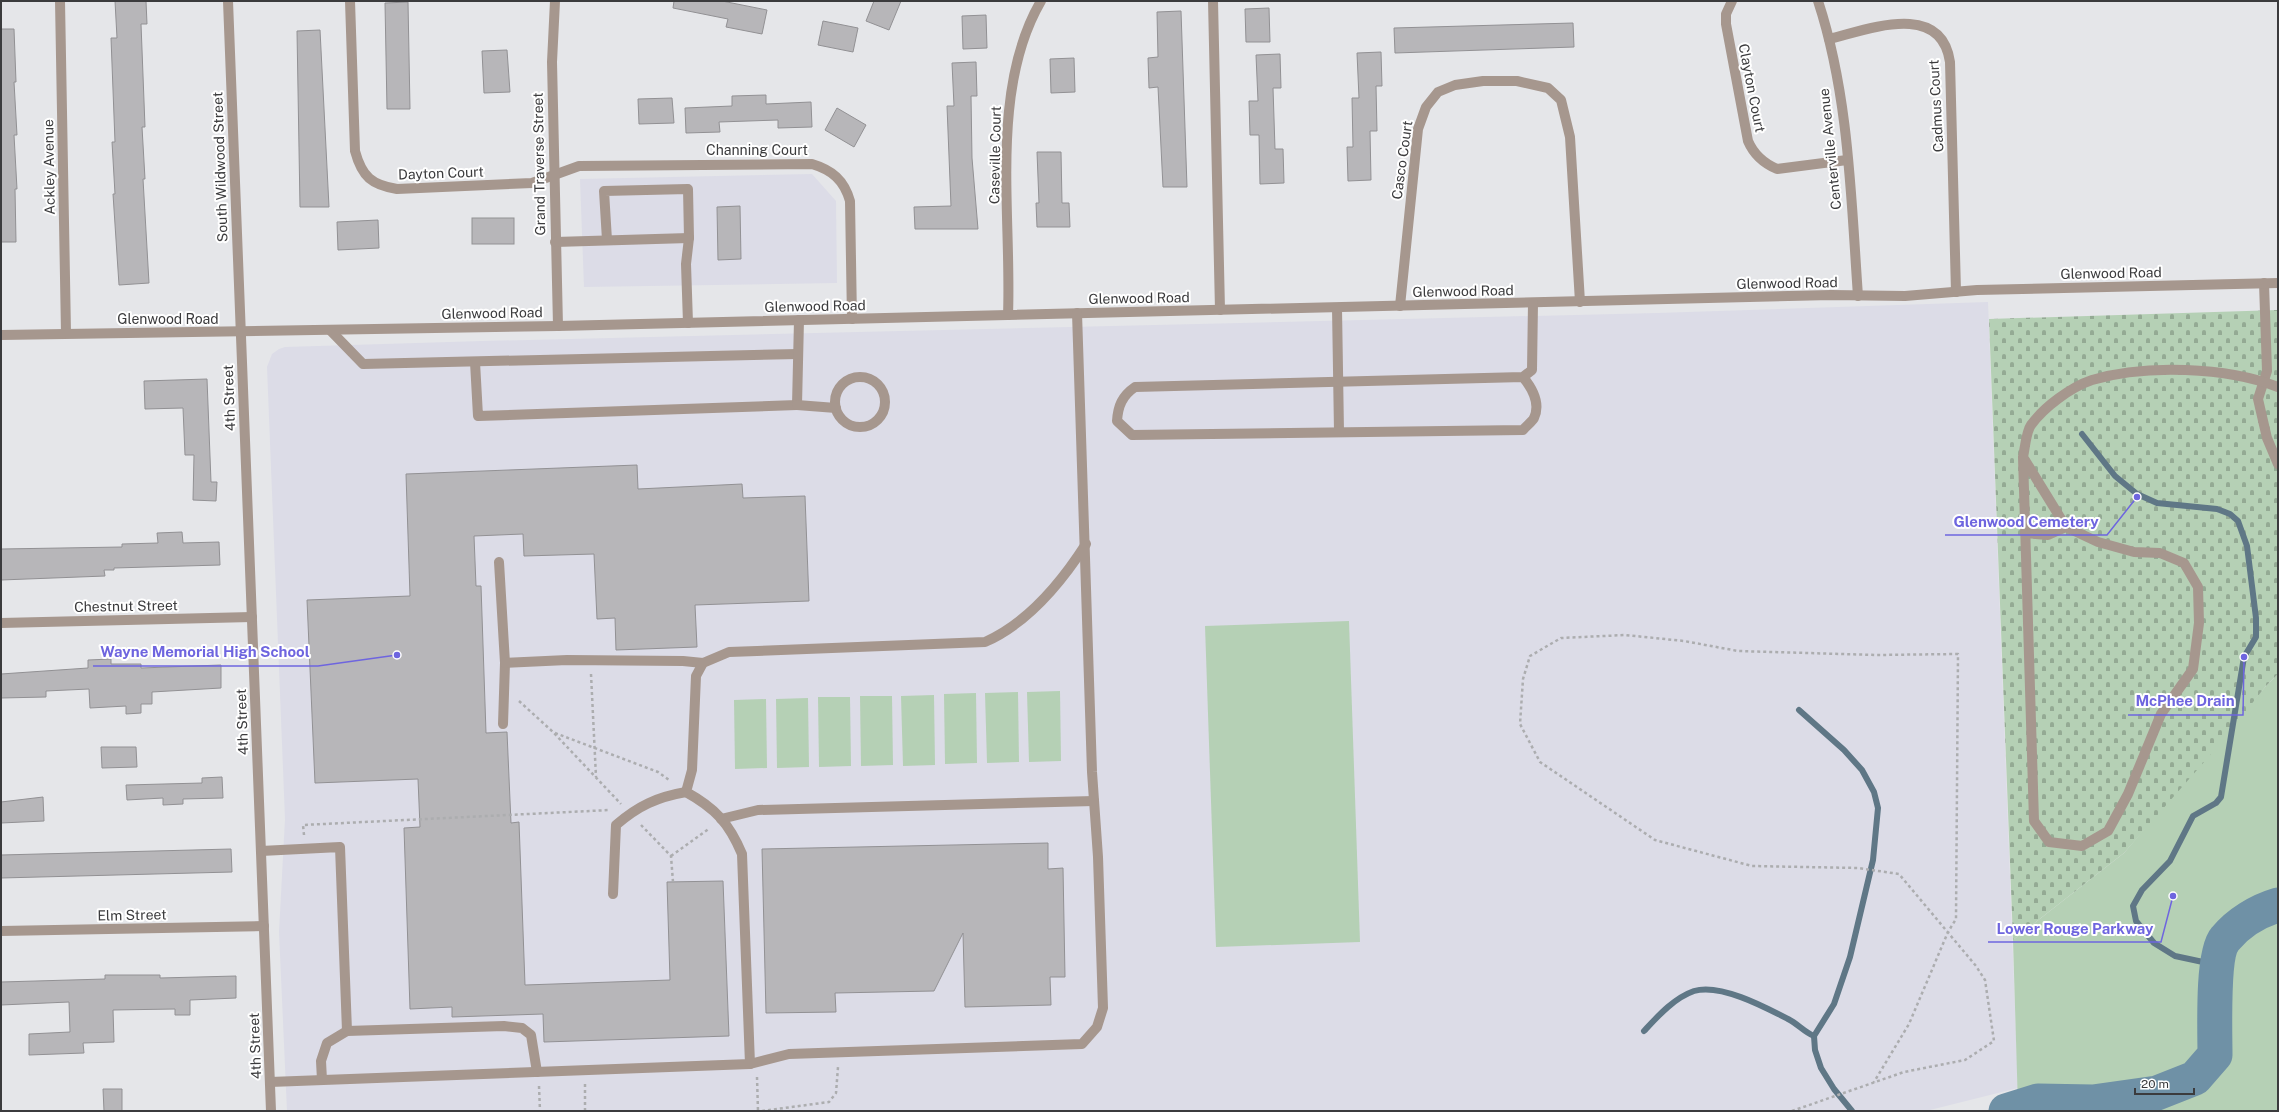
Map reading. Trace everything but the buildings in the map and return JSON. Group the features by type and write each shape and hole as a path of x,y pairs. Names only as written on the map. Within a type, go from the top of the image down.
{"street":[{"name":"Ackley Avenue","path":"60,1 66,333"},
{"name":"South Wildwood Street","path":"228,1 240,332"},
{"name":"Dayton Court","path":"350,1 355,151 359,166 367,177 381,186 397,190 532,183 553,177"},
{"name":"Grand Traverse Street","path":"555,1 552,62 553,177 558,326"},
{"name":"Caseville Court","path":"1008,315 1010,275 1007,129 1010,96 1024,39 1032,16 1040,1"},
{"path":"1213,1 1220,310"},
{"name":"Clayton Court","path":"1732,1 1726,14 1726,24 1748,141 1752,149 1767,164 1777,169 1847,160"},
{"name":"Centerville Avenue","path":"1818,1 1829,39 1840,94 1858,296"},
{"name":"Cadmus Court","path":"1829,39 1909,23 1930,29 1945,45 1950,62 1956,292"},
{"name":"Casco Court","path":"1400,306 1418,129 1426,106 1438,92 1455,85 1483,81 1517,80 1548,88 1561,100 1570,137 1580,302"},
{"name":"Channing Court","path":"553,177 579,166 792,162 812,164 826,168 842,183 850,201 852,319"},
{"path":"607,240 604,191 688,189 689,238 686,264 688,323"},
{"path":"555,242 689,238"},
{"path":"2264,283 2267,370 2258,399 2268,438 2278,464"},
{"name":"Glenwood Road","path":"1,335 558,326 1077,313 1905,296 1956,292 2278,283"},
{"path":"1523,377 1533,388 1536,400 1534,418 1523,430 1132,435 1117,421 1118,407 1127,393 1135,387 1339,383 1523,377 1532,370 1533,303"},
{"path":"1337,308 1339,432"},
{"path":"270,1082 753,1063 789,1054 1082,1044 1097,1027 1103,1008 1098,857 1094,801 1077,313"},
{"path":"797,405 799,320"},
{"path":"330,330 363,364 798,354"},
{"name":"4th Street","path":"240,332 272,1111"},
{"path":"475,362 478,416 797,405 836,408"},
{"path":"2023,457 2066,527 2098,542 2134,552 2160,553 2184,563 2198,587 2199,624 2193,669 2162,714 2128,794 2108,831 2082,846 2049,842 2034,821 2023,457 2030,426 2056,400 2091,381 2140,370 2191,370 2264,381 2278,387"},
{"path":"856,378 872,380 878,384 885,398 882,415 870,426 857,427 845,422 836,408 838,391 842,385 856,378"},
{"path":"2025,533 2048,535 2066,527"},
{"path":"505,663 567,660 683,660 703,663 729,652 985,642 1006,633 1042,600 1068,571 1086,544"},
{"path":"500,562 505,663 503,724"},
{"name":"Chestnut Street","path":"1,623 252,617"},
{"path":"686,792 692,770 696,676 703,663"},
{"path":"613,894 616,825 630,813 662,796 686,792 707,804 733,832 742,854 753,1063"},
{"path":"721,819 758,810 1094,801"},
{"path":"262,851 340,848 347,1031"},
{"name":"Elm Street","path":"1,931 264,926"},
{"path":"322,1080 321,1061 327,1043 347,1031 504,1026 522,1028 531,1035 538,1072"}],"path":[{"path":"1792,1111 1904,1072 1966,1060 1994,1041 1985,980 1976,966 1948,932 1899,874 1858,868 1752,866 1655,840 1540,762 1520,724 1522,679 1530,656 1561,638 1625,635 1684,641 1738,651 1876,655 1958,654 1956,919 1948,932 1909,1024 1874,1082"},
{"path":"591,660 596,778"},
{"path":"504,687 553,732 671,856 673,882"},
{"path":"553,732 658,772 686,792"},
{"path":"304,849 303,825 614,810 630,813"},
{"path":"671,856 721,819"},
{"path":"762,1111 830,1102 836,1093 838,1053"},
{"path":"753,1063 758,1111"},
{"path":"585,1111 584,1092 587,1070"},
{"path":"538,1072 540,1111"}],"shaded area":[{"path":"812,174 836,201 837,283 584,287 580,179"},
{"path":"1988,302 2018,1088 1926,1111 287,1111 279,932 285,819 267,367 272,354 279,349 285,347 482,341 1657,313"}],"green space":[{"path":"2278,310 2278,674 2266,686 2212,753 2124,853 2013,940 1989,319"},
{"path":"1349,621 1360,942 1216,947 1205,626"},
{"path":"2278,674 2278,1111 2006,1111 2018,1107 2013,940 2124,853 2266,686"},
{"path":"1060,691 1061,761 1029,762 1027,692"},
{"path":"1018,692 1019,762 987,763 985,693"},
{"path":"976,693 977,763 945,764 944,694"},
{"path":"934,695 935,765 903,766 901,696"},
{"path":"860,696 892,696 893,765 861,766"},
{"path":"818,697 850,697 851,766 819,767"},
{"path":"808,698 809,767 777,768 776,699"},
{"path":"766,699 767,768 735,769 734,700"}],"waterway":[{"path":"2082,434 2115,476 2137,494 2157,503 2217,509 2230,514 2238,521 2247,546 2256,618 2256,637 2244,657 2221,797 2216,803 2193,816 2170,861 2142,890 2133,906 2136,921 2154,943 2175,956 2217,965"},
{"path":"1799,710 1844,750 1862,770 1874,792 1878,808 1873,860 1850,957 1834,1004 1814,1036 1815,1050 1821,1068 1834,1089 1852,1111"},
{"path":"2006,1111 2038,1101 2093,1102 2157,1093 2195,1078 2215,1055 2215,994 2218,960 2221,947 2230,933 2242,923 2256,914 2278,905"},
{"path":"1644,1031 1655,1019 1680,998 1694,991 1705,989 1729,993 1767,1008 1792,1021 1814,1036"}],"place":[{"name":"Glenwood Cemetery","path":"2137,497"},
{"name":"Wayne Memorial High School","path":"397,655"},
{"name":"McPhee Drain","path":"2244,657"},
{"name":"Lower Rouge Parkway","path":"2173,896"}]}
